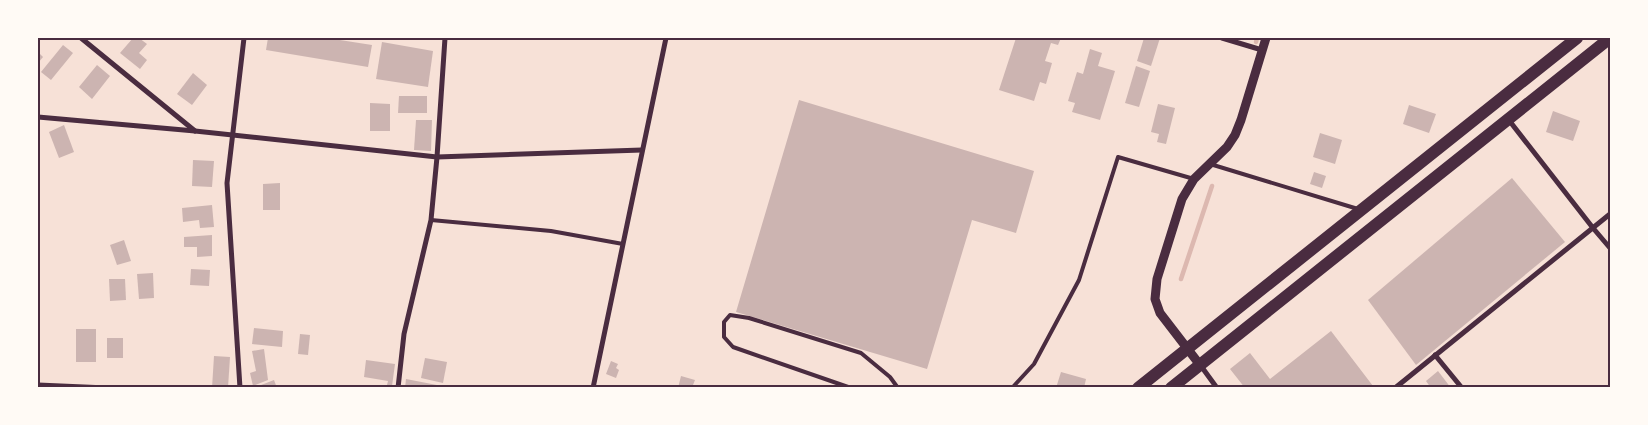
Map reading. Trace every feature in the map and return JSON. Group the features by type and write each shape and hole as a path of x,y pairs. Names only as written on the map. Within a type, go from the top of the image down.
{"highway":[{"path":"1138,388 1577,38"},
{"path":"1171,388 1610,38"}],"street":[{"path":"81,38 195,131"},
{"path":"240,388 227,183 244,38"},
{"path":"398,388 404,334 431,220 445,38"},
{"path":"592,388 666,38"},
{"path":"1222,38 1262,50"},
{"path":"1218,388 1160,313 1155,299 1157,279 1182,199 1194,179 1227,147 1235,135 1266,38"},
{"path":"38,117 195,131 437,157 642,150"},
{"path":"1508,119 1610,248"},
{"path":"1394,388 1610,214"},
{"path":"1435,355 1462,388"},
{"path":"38,385 108,388"}],"lane":[{"path":"1012,388 1034,364 1079,280 1118,158 1194,179"},
{"path":"1210,164 1360,210"},
{"path":"431,220 551,231 622,244"},
{"path":"851,388 733,347 724,337 724,322 730,315 749,318 861,353 890,377 898,388"}],"building":[{"path":"133,38 139,38 147,44 139,53 147,60 140,69 120,53"},
{"path":"268,38 327,38 372,45 368,67 266,50"},
{"path":"1016,38 1061,38 1058,45 1051,43 1045,61 1052,63 1046,84 1040,82 1034,101 999,90"},
{"path":"1144,38 1160,38 1151,66 1137,61"},
{"path":"382,42 433,51 428,87 376,79"},
{"path":"63,45 73,53 51,80 41,72"},
{"path":"1090,49 1102,53 1098,66 1115,71 1100,120 1072,112 1075,103 1068,101 1077,72 1083,74"},
{"path":"38,52 43,57 38,63"},
{"path":"97,65 110,76 92,99 79,87"},
{"path":"1136,66 1150,71 1139,107 1125,103"},
{"path":"193,73 207,85 192,105 177,94"},
{"path":"399,96 427,96 427,113 398,113"},
{"path":"799,100 1034,171 1016,233 972,220 927,369 736,312"},
{"path":"370,103 390,104 390,131 370,131"},
{"path":"1158,104 1175,108 1166,144 1157,142 1159,134 1151,132"},
{"path":"1409,105 1436,114 1429,133 1403,124"},
{"path":"1553,111 1580,121 1573,141 1546,132"},
{"path":"416,120 432,120 431,151 414,150"},
{"path":"64,125 74,152 59,158 49,132"},
{"path":"1320,133 1342,140 1335,164 1313,157"},
{"path":"193,160 214,161 212,187 192,186"},
{"path":"1314,172 1326,176 1322,188 1310,184"},
{"path":"1512,178 1565,242 1416,365 1368,300"},
{"path":"280,183 280,210 263,210 263,184"},
{"path":"212,205 214,227 200,228 199,220 183,222 182,208"},
{"path":"212,235 212,256 197,257 197,247 184,247 184,237"},
{"path":"124,240 131,261 117,265 110,245"},
{"path":"191,269 210,270 209,286 190,285"},
{"path":"153,273 154,298 139,299 137,274"},
{"path":"109,279 125,279 126,300 110,301"},
{"path":"254,328 283,331 282,347 252,344"},
{"path":"76,329 96,329 96,362 76,362"},
{"path":"1331,331 1373,386 1372,388 1245,388 1230,369 1250,353 1270,379"},
{"path":"300,334 310,335 308,355 298,354"},
{"path":"107,338 123,338 123,358 107,358"},
{"path":"264,349 268,380 253,386 250,373 256,371 252,351"},
{"path":"214,356 230,357 228,388 212,388"},
{"path":"425,358 447,362 443,383 421,378"},
{"path":"366,360 395,364 392,386 387,385 388,381 364,377"},
{"path":"611,361 618,364 616,368 619,370 616,378 606,374"},
{"path":"1438,371 1451,388 1431,388 1426,381"},
{"path":"1061,372 1086,379 1084,388 1056,388"},
{"path":"681,376 695,380 693,385 701,388 678,388"},
{"path":"406,379 442,386 442,388 405,388"},
{"path":"274,380 277,388 256,388 256,387"}],"waterway":[{"path":"1256,42 1257,38"},
{"path":"1181,279 1212,186"}]}
